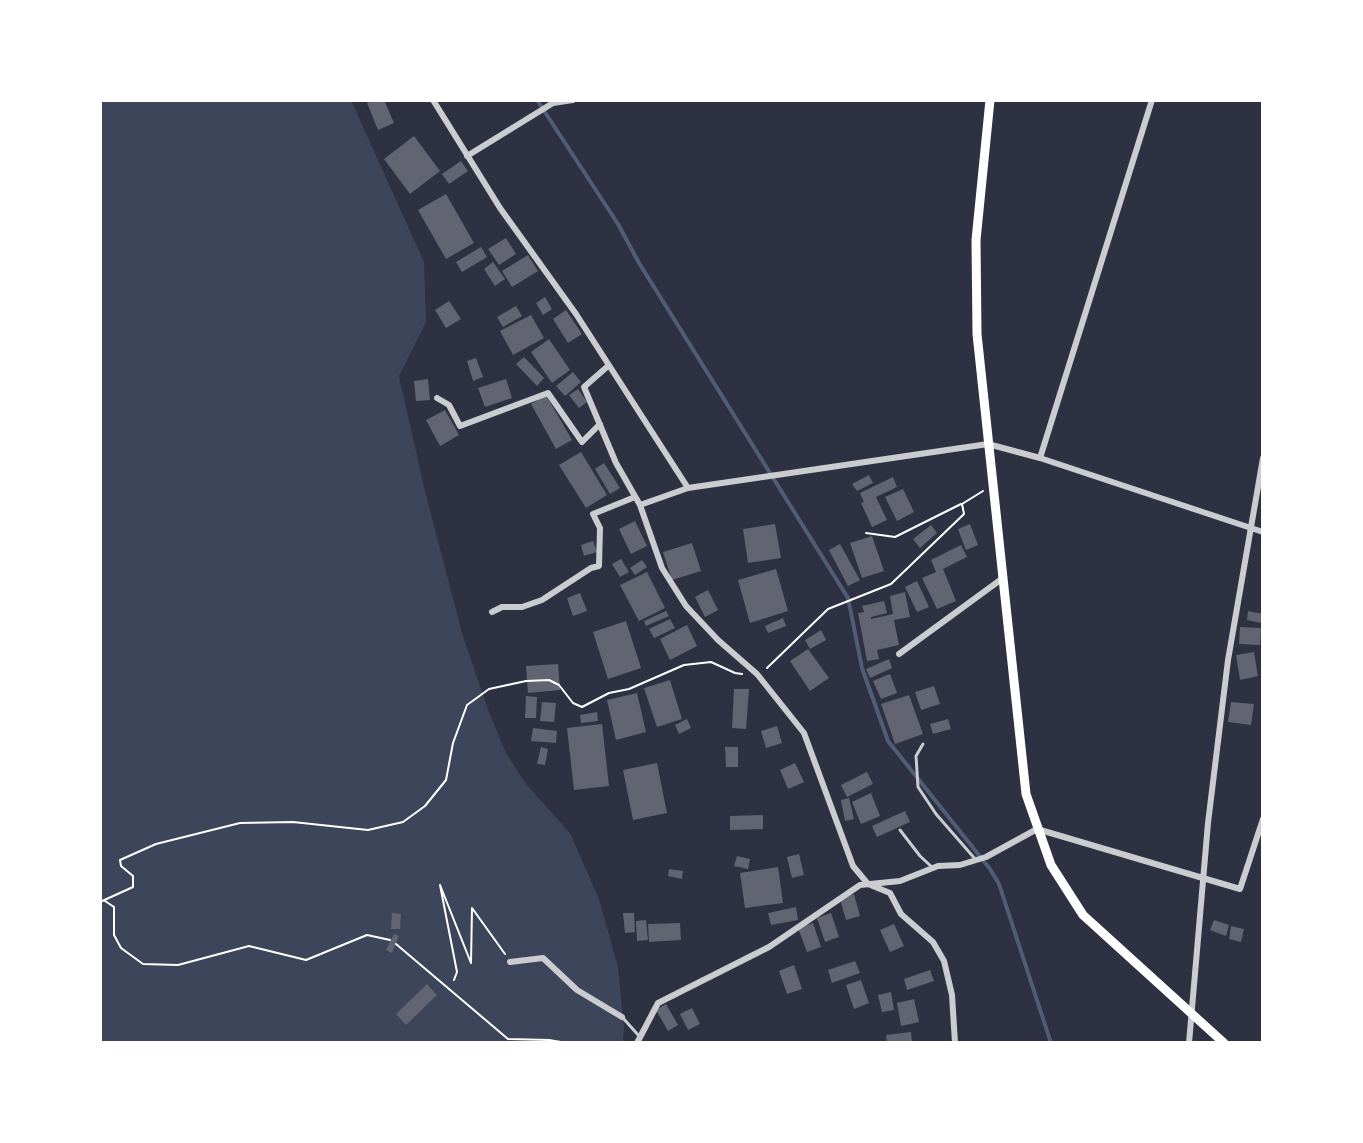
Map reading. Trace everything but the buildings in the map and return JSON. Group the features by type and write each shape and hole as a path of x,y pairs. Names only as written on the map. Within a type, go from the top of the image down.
{"main road":[{"path":"990,100 976,240 977,334 1026,794 1051,865 1083,915 1224,1043"}],"street":[{"path":"433,100 500,208 576,314 688,488"},
{"path":"467,156 553,103 573,100"},
{"path":"1040,458 1152,100"},
{"path":"608,366 584,387 616,463 640,505 662,568 686,606 718,640 757,674 804,733 853,866 868,884 890,893 901,914 933,942 944,961 952,995 955,1043"},
{"path":"437,398 449,405 460,426 548,393 582,442 600,424"},
{"path":"640,505 688,488 988,444 1040,458 1263,532"},
{"path":"1189,1043 1203,879 1226,675 1263,458"},
{"path":"492,612 502,607 522,607 542,600 599,566 600,528 593,514 635,497"},
{"path":"899,654 1003,578"},
{"path":"638,1040 658,1003 769,947 860,885 900,881 933,868 960,865 986,857 1037,829 1240,889 1263,819"},
{"path":"510,962 543,958 577,990 622,1017"}],"lane":[{"path":"923,744 916,756 918,787 936,814 976,860"},
{"path":"900,830 933,868"},
{"path":"622,1017 638,1040"}],"path":[{"path":"866,533 895,537 994,485"},
{"path":"100,902 133,887 133,876 121,866 120,860 156,844 240,823 293,822 368,830 403,822 425,806 446,780 453,743 467,705 489,689 526,681 549,680 559,685 573,703 582,707 609,693 629,689 684,665 711,662 735,673 757,674 774,664 828,609 891,584 964,514 962,504"},
{"path":"454,980 457,972 440,885 471,963 472,908 510,962"},
{"path":"105,901 114,907 114,935 121,948 143,964 178,965 249,946 306,960 367,935 390,940"},
{"path":"396,944 508,1039 567,1043"}],"shaded area":[{"path":"100,100 351,100 424,262 426,322 399,376 462,633 506,753 526,784 570,833 599,899 618,967 623,1043 100,1043"}],"waterway":[{"path":"537,100 618,224 639,263 848,598 862,668 888,741 999,884 1051,1043"}]}
